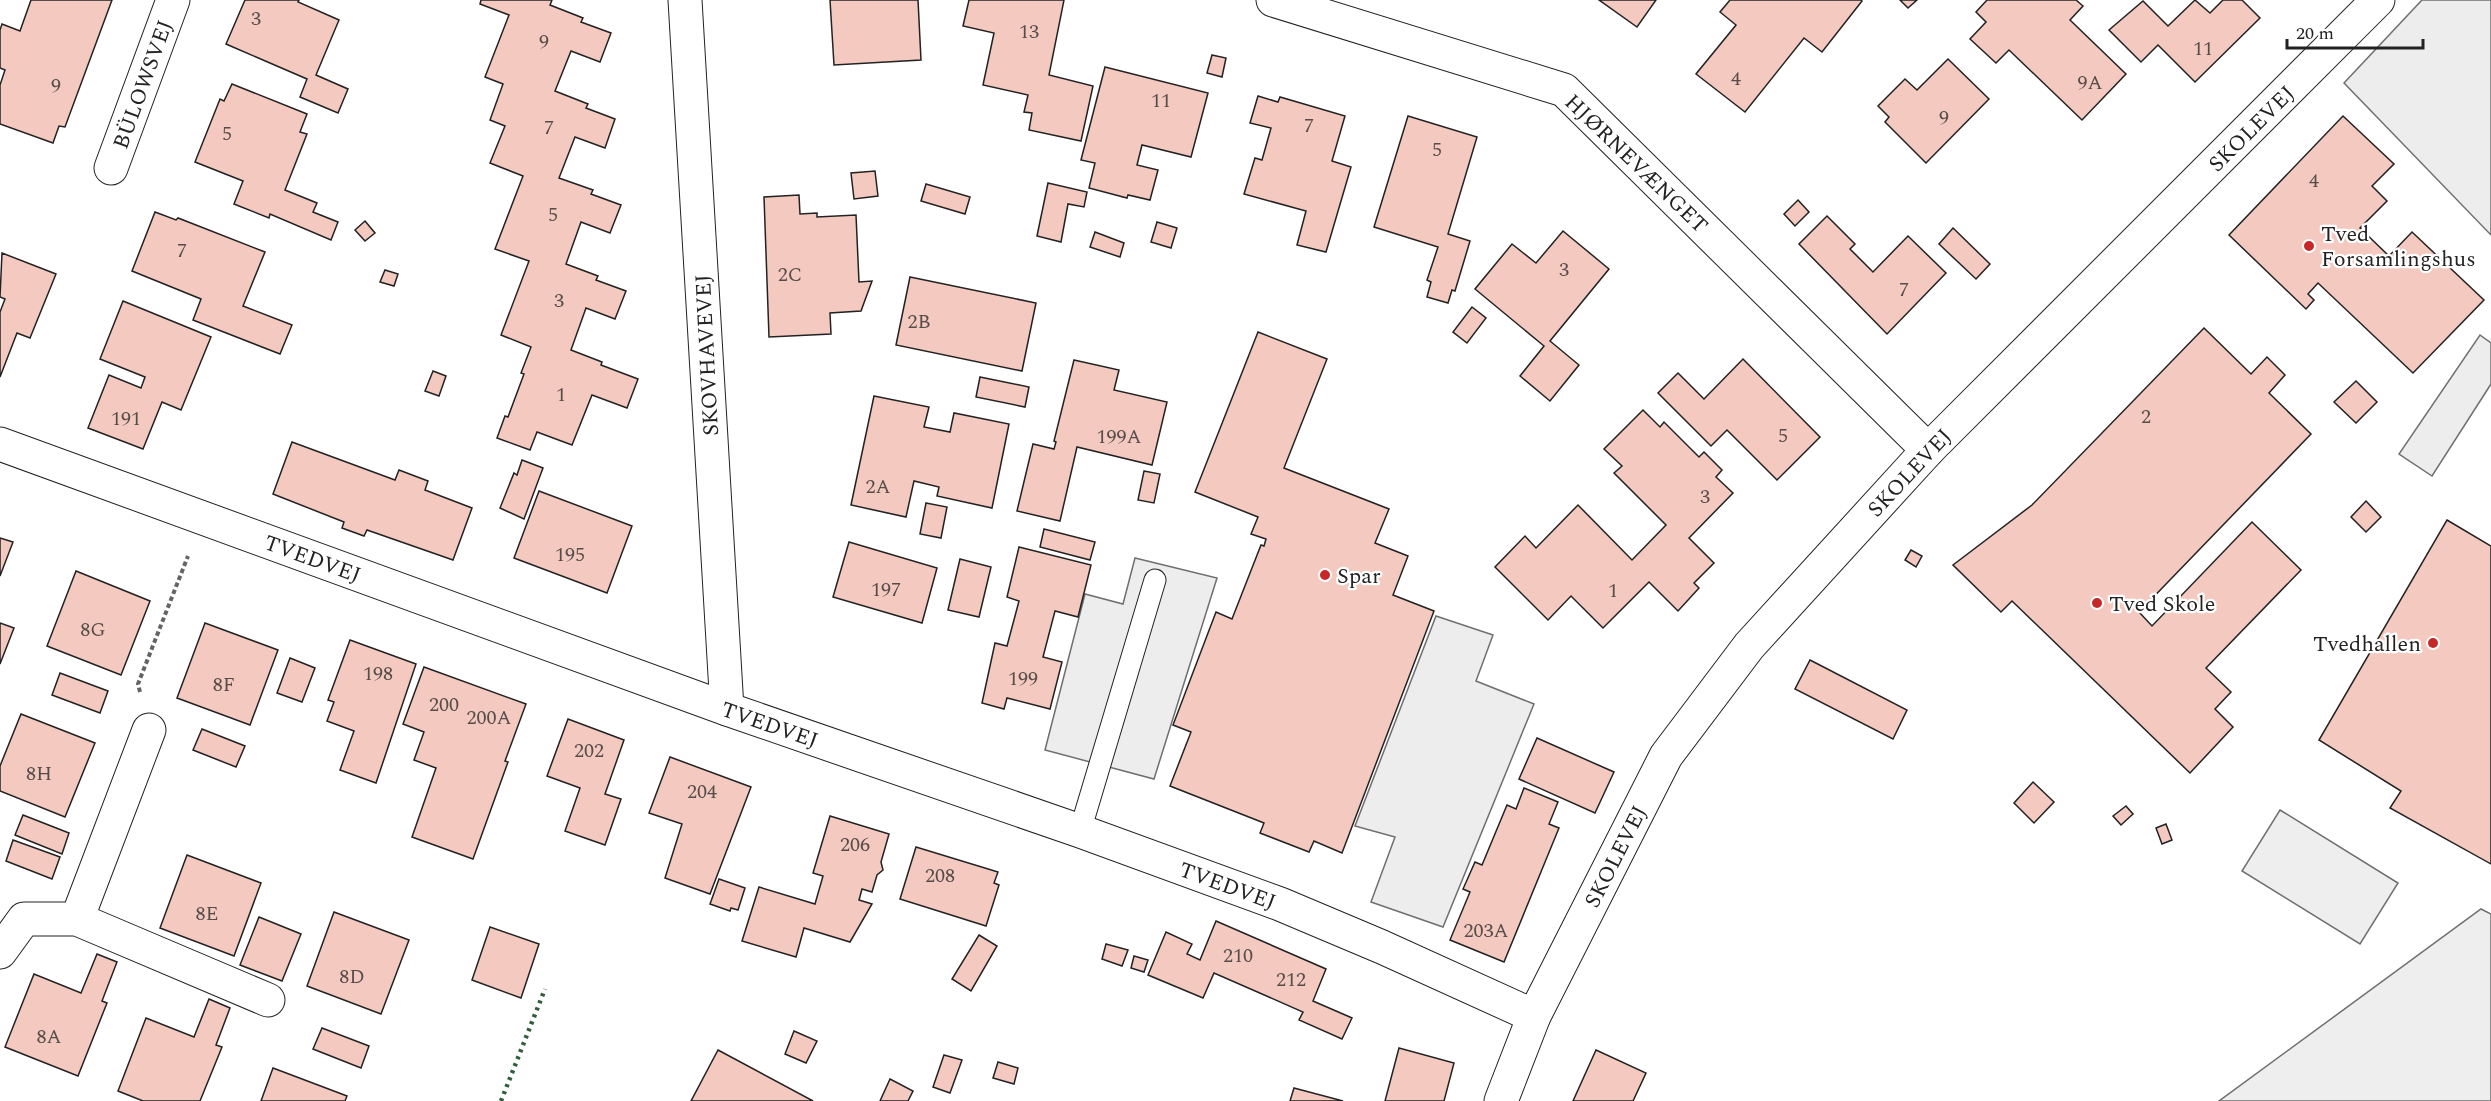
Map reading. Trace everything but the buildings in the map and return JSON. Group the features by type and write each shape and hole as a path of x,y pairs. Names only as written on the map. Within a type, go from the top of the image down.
{"street":[{"name":"BÜLOWSVEJ","path":"111,168 173,0"},
{"name":"SKOVHAVEVEJ","path":"685,0 727,709"},
{"name":"HJØRNEVÆNGET","path":"1272,0 1564,90 1928,450"},
{"name":"SKOLEVEJ","path":"1501,1101 1534,1016 1666,756 1749,646 1928,450 2378,0"},
{"name":"TVEDVEJ","path":"0,444 727,709 1080,831 1280,904 1383,946 1534,1016"},
{"path":"77,919 149,730"},
{"path":"0,952 24,919 77,919 268,1000"}],"lane":[{"path":"1080,831 1155,580"}],"path":[{"path":"149,730 138,684 202,518"}],"shaded area":[{"path":"2422,0 2491,0 2491,235 2344,83"},
{"path":"2480,335 2491,343 2491,384 2432,476 2399,454"},
{"path":"1135,558 1217,578 1154,779 1045,750 1085,594 1123,604"},
{"path":"1436,616 1493,635 1476,681 1534,704 1443,927 1371,902 1395,837 1355,826"},
{"path":"2280,810 2398,883 2360,944 2242,871"},
{"path":"2481,909 2491,914 2491,1101 2219,1101"}],"hedge":[{"path":"501,1101 545,989"}],"place":[{"name":"Tved Forsamlingshus","path":"2309,246"},
{"name":"Spar","path":"1325,575"},
{"name":"Tved Skole","path":"2097,603"},
{"name":"Tvedhallen","path":"2433,643"}]}
